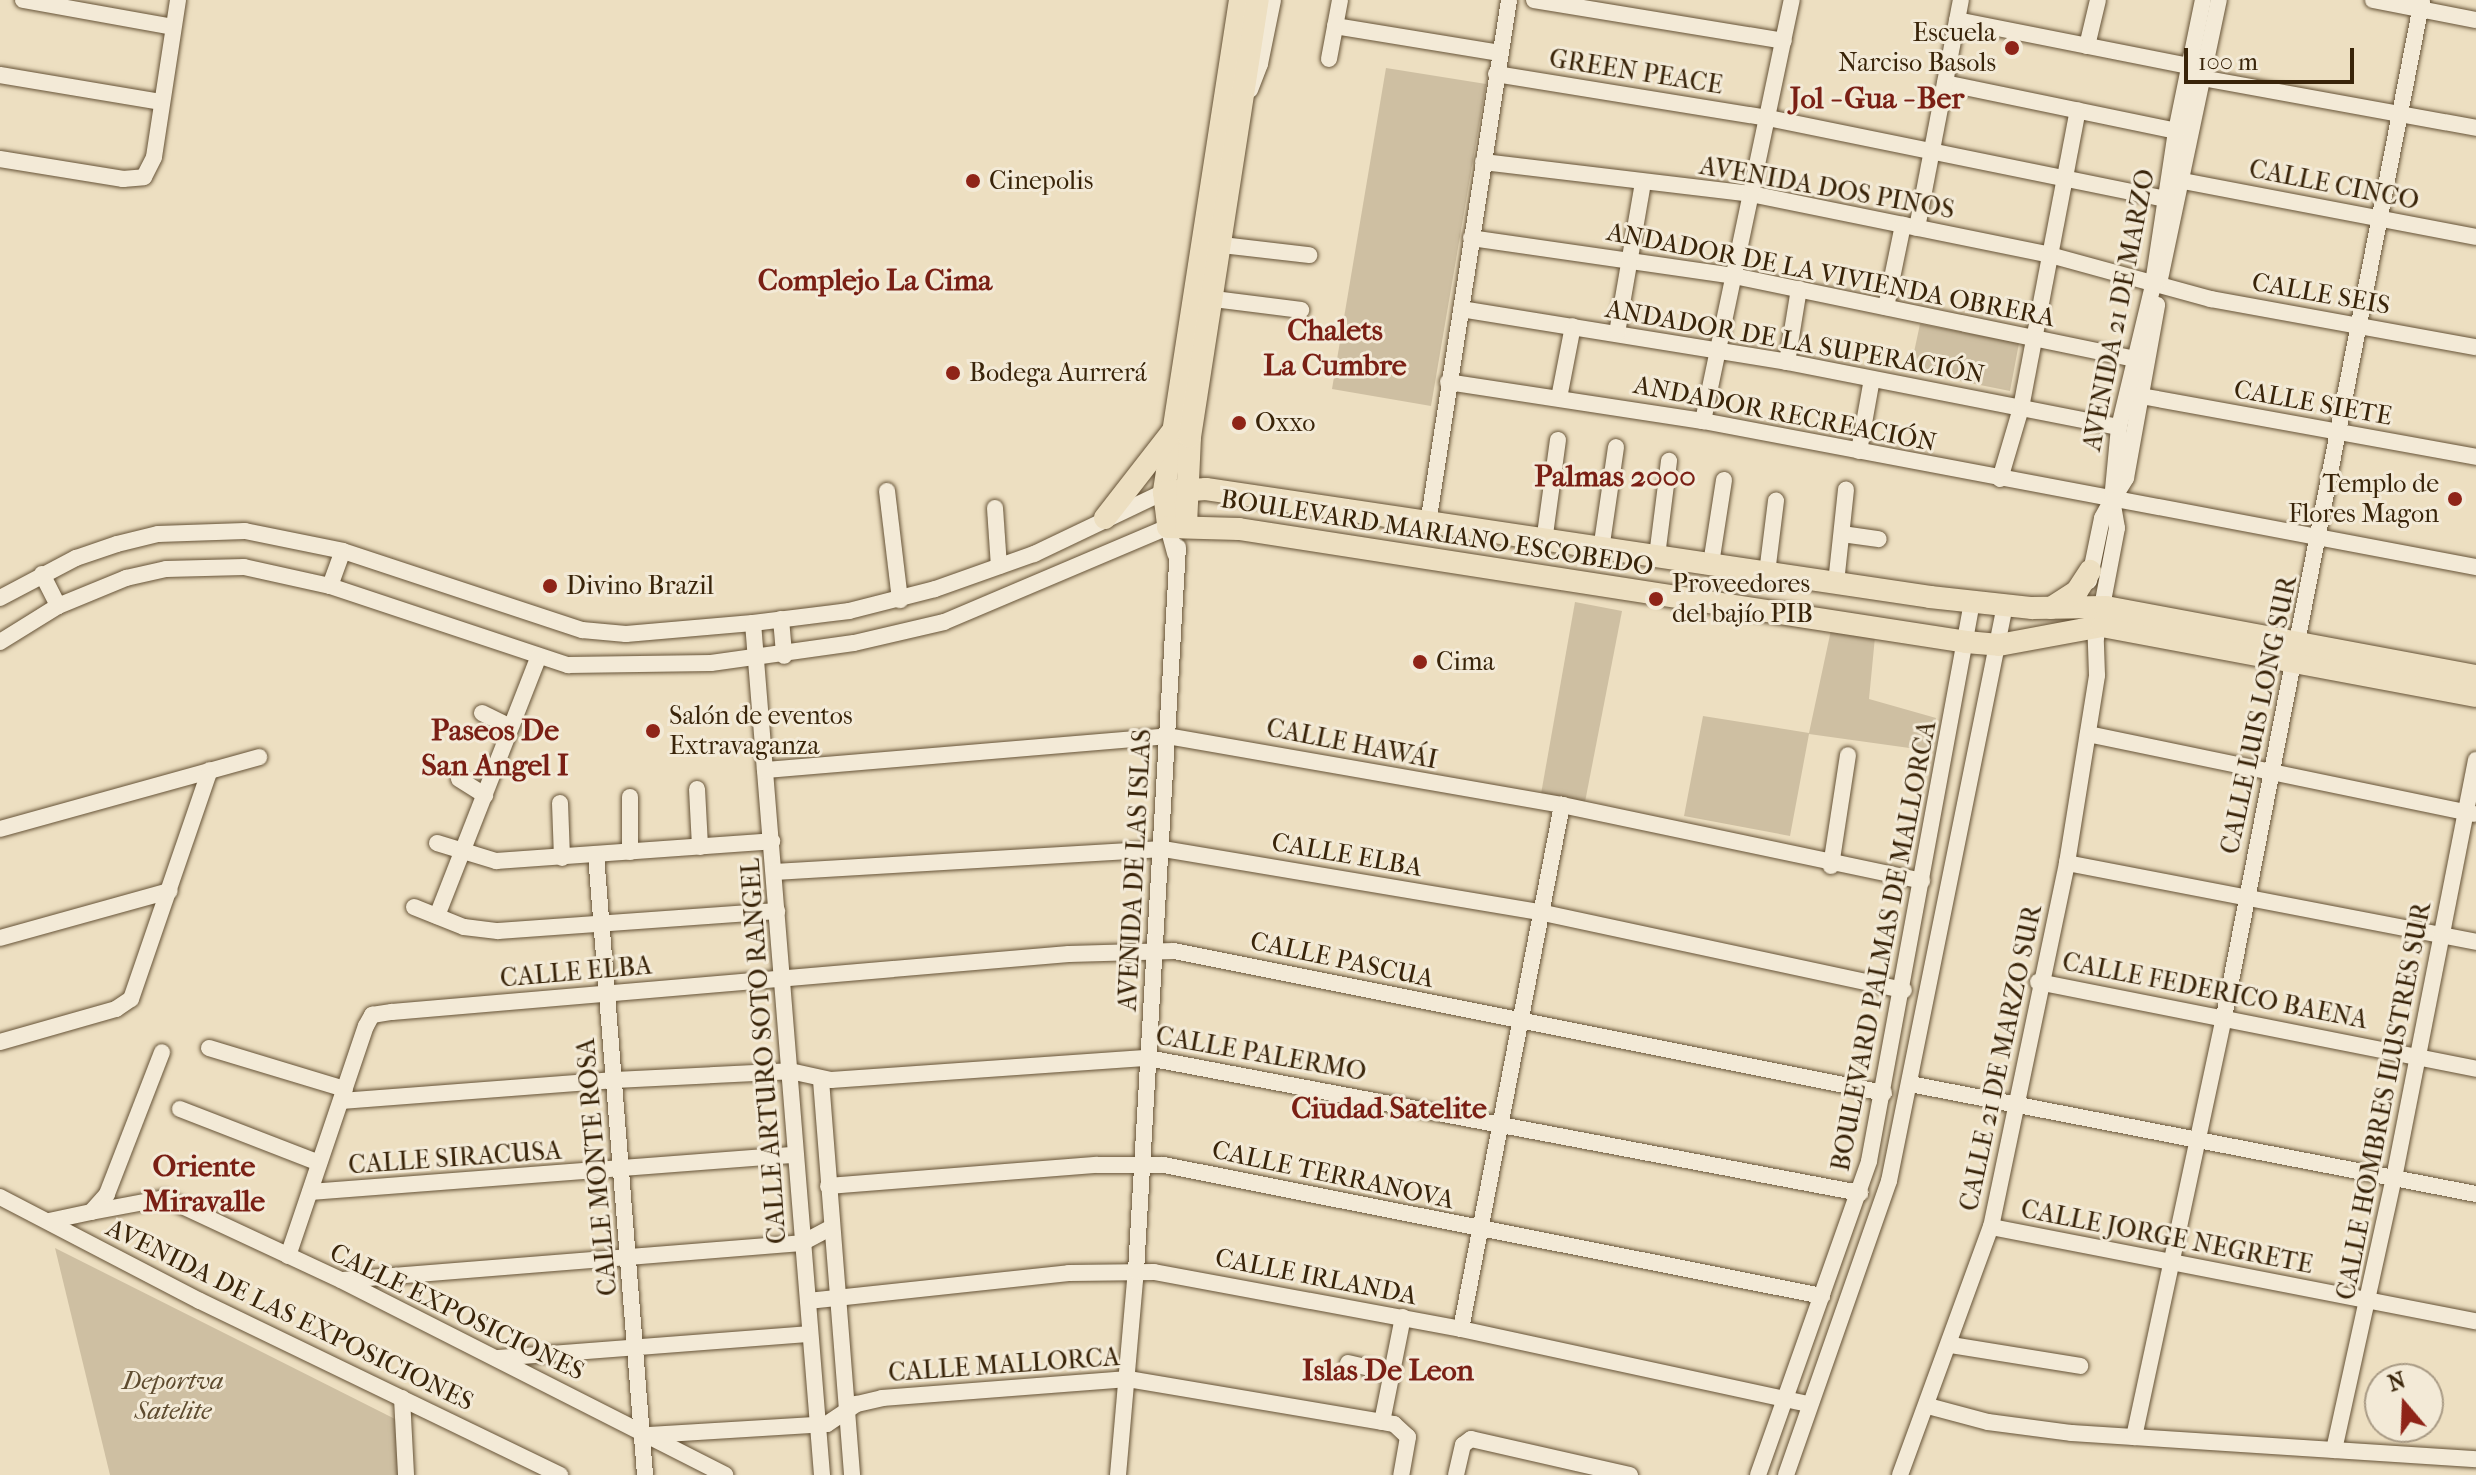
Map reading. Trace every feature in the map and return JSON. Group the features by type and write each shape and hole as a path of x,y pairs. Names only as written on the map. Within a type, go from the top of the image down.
{"main road":[{"path":"1177,526 1173,431 1240,0"},
{"path":"1175,490 1214,299 1258,0"},
{"path":"1105,518 1173,431"},
{"name":"BOULEVARD MARIANO ESCOBEDO","path":"1175,490 1972,602 2050,608 2095,621 2476,676"},
{"name":"BOULEVARD MARIANO ESCOBEDO","path":"1177,526 1239,529 1966,642 1999,645 2095,621"},
{"path":"2050,608 2077,591 2090,571"},
{"name":"BOULEVARD MARIANO ESCOBEDO","path":"2297,652 2476,696"}],"street":[{"path":"23,0 173,27"},
{"path":"0,159 138,180 152,166 178,0"},
{"path":"1243,102 1260,64 1273,0"},
{"path":"1329,59 1340,0"},
{"path":"1428,524 1509,0"},
{"path":"1534,0 1784,41"},
{"path":"1703,421 1792,0"},
{"path":"1886,307 1931,153 1961,0"},
{"path":"2087,46 2098,0"},
{"name":"AVENIDA 21 DE MARZO","path":"2095,621 2090,571 2102,518 2112,500 2119,427 2153,286 2176,131 2203,0"},
{"path":"2095,621 2117,528 2112,500 2126,478 2157,312 2153,286 2183,181 2219,0"},
{"path":"2373,0 2421,4 2476,20"},
{"name":"CALLE LUIS LONG SUR","path":"2134,1437 2175,1262 2270,773 2297,652 2421,4"},
{"path":"1957,20 2189,66"},
{"path":"1335,26 1500,53"},
{"name":"GREEN PEACE","path":"1496,74 1768,118 2166,199"},
{"path":"0,75 162,102"},
{"path":"2202,78 2476,128"},
{"path":"1945,83 2176,131"},
{"path":"2000,479 2021,408 2078,110"},
{"name":"AVENIDA DOS PINOS","path":"1483,162 1751,194 2050,255 2153,286"},
{"name":"CALLE CINCO","path":"2183,181 2476,237"},
{"path":"1617,333 1643,183"},
{"name":"ANDADOR DE LA VIVIENDA OBRERA","path":"1471,238 1734,276 2035,336 2134,359"},
{"path":"1222,245 1309,255"},
{"name":"CALLE SEIS","path":"2153,286 2476,347"},
{"path":"1787,362 1799,289"},
{"path":"1214,299 1301,310"},
{"name":"ANDADOR DE LA SUPERACIÓN","path":"1461,309 1787,362 2119,427"},
{"path":"1559,398 1573,326"},
{"path":"1859,451 1872,379"},
{"name":"ANDADOR RECREACIÓN","path":"1448,382 1703,421 2476,567"},
{"name":"CALLE SIETE","path":"2141,396 2476,457"},
{"path":"1544,542 1558,440"},
{"path":"1601,550 1616,447"},
{"path":"1657,556 1669,461"},
{"path":"1711,564 1724,480"},
{"path":"0,598 42,574 117,544 202,530 245,531 343,551 582,630 626,634 753,623 900,600 999,566 1175,490"},
{"path":"1836,583 1846,490"},
{"path":"887,491 900,600"},
{"path":"1767,573 1776,501"},
{"path":"995,508 999,566"},
{"name":"AVENIDA DE LAS ISLAS","path":"1118,1475 1136,1271 1163,849 1177,526"},
{"name":"BOULEVARD MARIANO ESCOBEDO","path":"0,642 58,606 126,578 203,566 244,567 330,586 539,656 596,668 756,659 784,656 944,622 1177,526"},
{"path":"1842,534 1879,539"},
{"path":"330,586 343,551"},
{"path":"42,574 58,606"},
{"name":"BOULEVARD PALMAS DE MALLORCA","path":"1758,1475 1860,1193 1904,990 1972,602"},
{"name":"BOULEVARD PALMAS DE MALLORCA","path":"1786,1475 1808,1404 1882,1208 1910,1084 2005,605"},
{"path":"781,619 784,656"},
{"name":"CALLE 21 DE MARZO SUR","path":"1900,1475 1951,1345 1991,1227 2038,982 2067,863 2097,675 2095,621"},
{"name":"CALLE ARTURO SOTO RANGEL","path":"753,623 822,1475"},
{"path":"437,916 539,656"},
{"path":"482,713 509,726"},
{"path":"2088,734 2471,813"},
{"name":"CALLE HAWÁI","path":"765,770 1167,736 1562,805 1831,866 1922,881"},
{"path":"1831,866 1848,755"},
{"path":"0,829 259,757"},
{"name":"CALLE HOMBRES ILUSTRES SUR","path":"2334,1450 2369,1301 2442,935 2471,813 2476,760"},
{"path":"0,1042 125,1005 137,988 210,770"},
{"path":"459,779 485,795"},
{"path":"697,789 700,847"},
{"path":"630,797 630,852"},
{"path":"560,803 562,858"},
{"path":"1461,1329 1544,913 1562,805"},
{"path":"437,843 496,861 772,841"},
{"name":"CALLE ELBA","path":"774,872 1163,849 1544,913 1904,990"},
{"name":"CALLE MONTE ROSA","path":"596,855 645,1433 645,1475"},
{"path":"2067,863 2476,942"},
{"path":"0,938 170,891"},
{"path":"414,907 481,931 777,911"},
{"name":"CALLE PASCUA","path":"784,981 1069,954 1156,951 1208,957 1884,1093"},
{"name":"CALLE ELBA","path":"343,1095 372,1015 607,993 784,981"},
{"name":"CALLE FEDERICO BAENA","path":"2038,982 2476,1069"},
{"path":"209,1048 343,1095 790,1071"},
{"path":"49,1221 91,1212 118,1173 162,1052"},
{"name":"CALLE PALERMO","path":"790,1071 821,1080 1148,1058 1860,1193"},
{"path":"821,1080 830,1228 852,1475"},
{"path":"1910,1084 2015,1106 2199,1137 2476,1194"},
{"path":"288,1256 343,1095"},
{"path":"180,1109 319,1163"},
{"name":"CALLE SIRACUSA","path":"310,1192 621,1171 795,1155"},
{"name":"CALLE TERRANOVA","path":"828,1186 1142,1164 1200,1171 1480,1230 1822,1296"},
{"name":"AVENIDA DE LAS EXPOSICIONES","path":"0,1197 560,1475"},
{"name":"CALLE EXPOSICIONES","path":"91,1212 165,1198 341,1280 725,1475"},
{"name":"CALLE JORGE NEGRETE","path":"1991,1227 2476,1321"},
{"path":"341,1280 802,1243 830,1228"},
{"name":"CALLE IRLANDA","path":"808,1301 837,1295 1136,1271 1403,1317 1786,1396 1808,1404"},
{"path":"1382,1422 1403,1317"},
{"path":"497,1358 809,1334"},
{"path":"1951,1345 2080,1366"},
{"path":"1348,1363 1392,1373"},
{"name":"CALLE MALLORCA","path":"645,1433 818,1425 882,1398 1128,1379 1401,1427 1408,1437 1401,1475"},
{"path":"402,1398 406,1475"},
{"path":"1928,1406 2020,1428 2476,1459"},
{"path":"1456,1475 1465,1440 1630,1475"}],"green space":[{"path":"1386,68 1486,84 1431,406 1332,389"},
{"path":"1920,324 2019,343 2010,391 1910,371"},
{"path":"1575,602 1622,611 1585,802 1541,794"},
{"path":"1831,630 1875,637 1869,699 1936,718 1931,751 1809,734 1790,836 1684,816 1703,716 1809,733"},
{"name":"Deportva Satelite","path":"55,1248 397,1420 402,1475 110,1475"}],"place":[{"name":"Escuela Narciso Basols","path":"2012,48"},
{"name":"Cinepolis","path":"973,181"},
{"name":"Bodega Aurrerá","path":"953,373"},
{"name":"Oxxo","path":"1239,423"},
{"name":"Templo de Flores Magon","path":"2455,499"},
{"name":"Divino Brazil","path":"550,586"},
{"name":"Proveedores del bajío PIB","path":"1656,599"},
{"name":"Cima","path":"1420,662"},
{"name":"Salón de eventos Extravaganza","path":"653,731"}],"district":[{"name":"Jol - Gua - Ber","path":"1877,99"},
{"name":"Complejo La Cima","path":"875,281"},
{"name":"Chalets La Cumbre","path":"1335,348"},
{"name":"Palmas 2000","path":"1615,477"},
{"name":"Paseos De San Angel I","path":"495,748"},
{"name":"Ciudad Satelite","path":"1389,1109"},
{"name":"Oriente Miravalle","path":"204,1184"},
{"name":"Islas De Leon","path":"1388,1371"}]}
